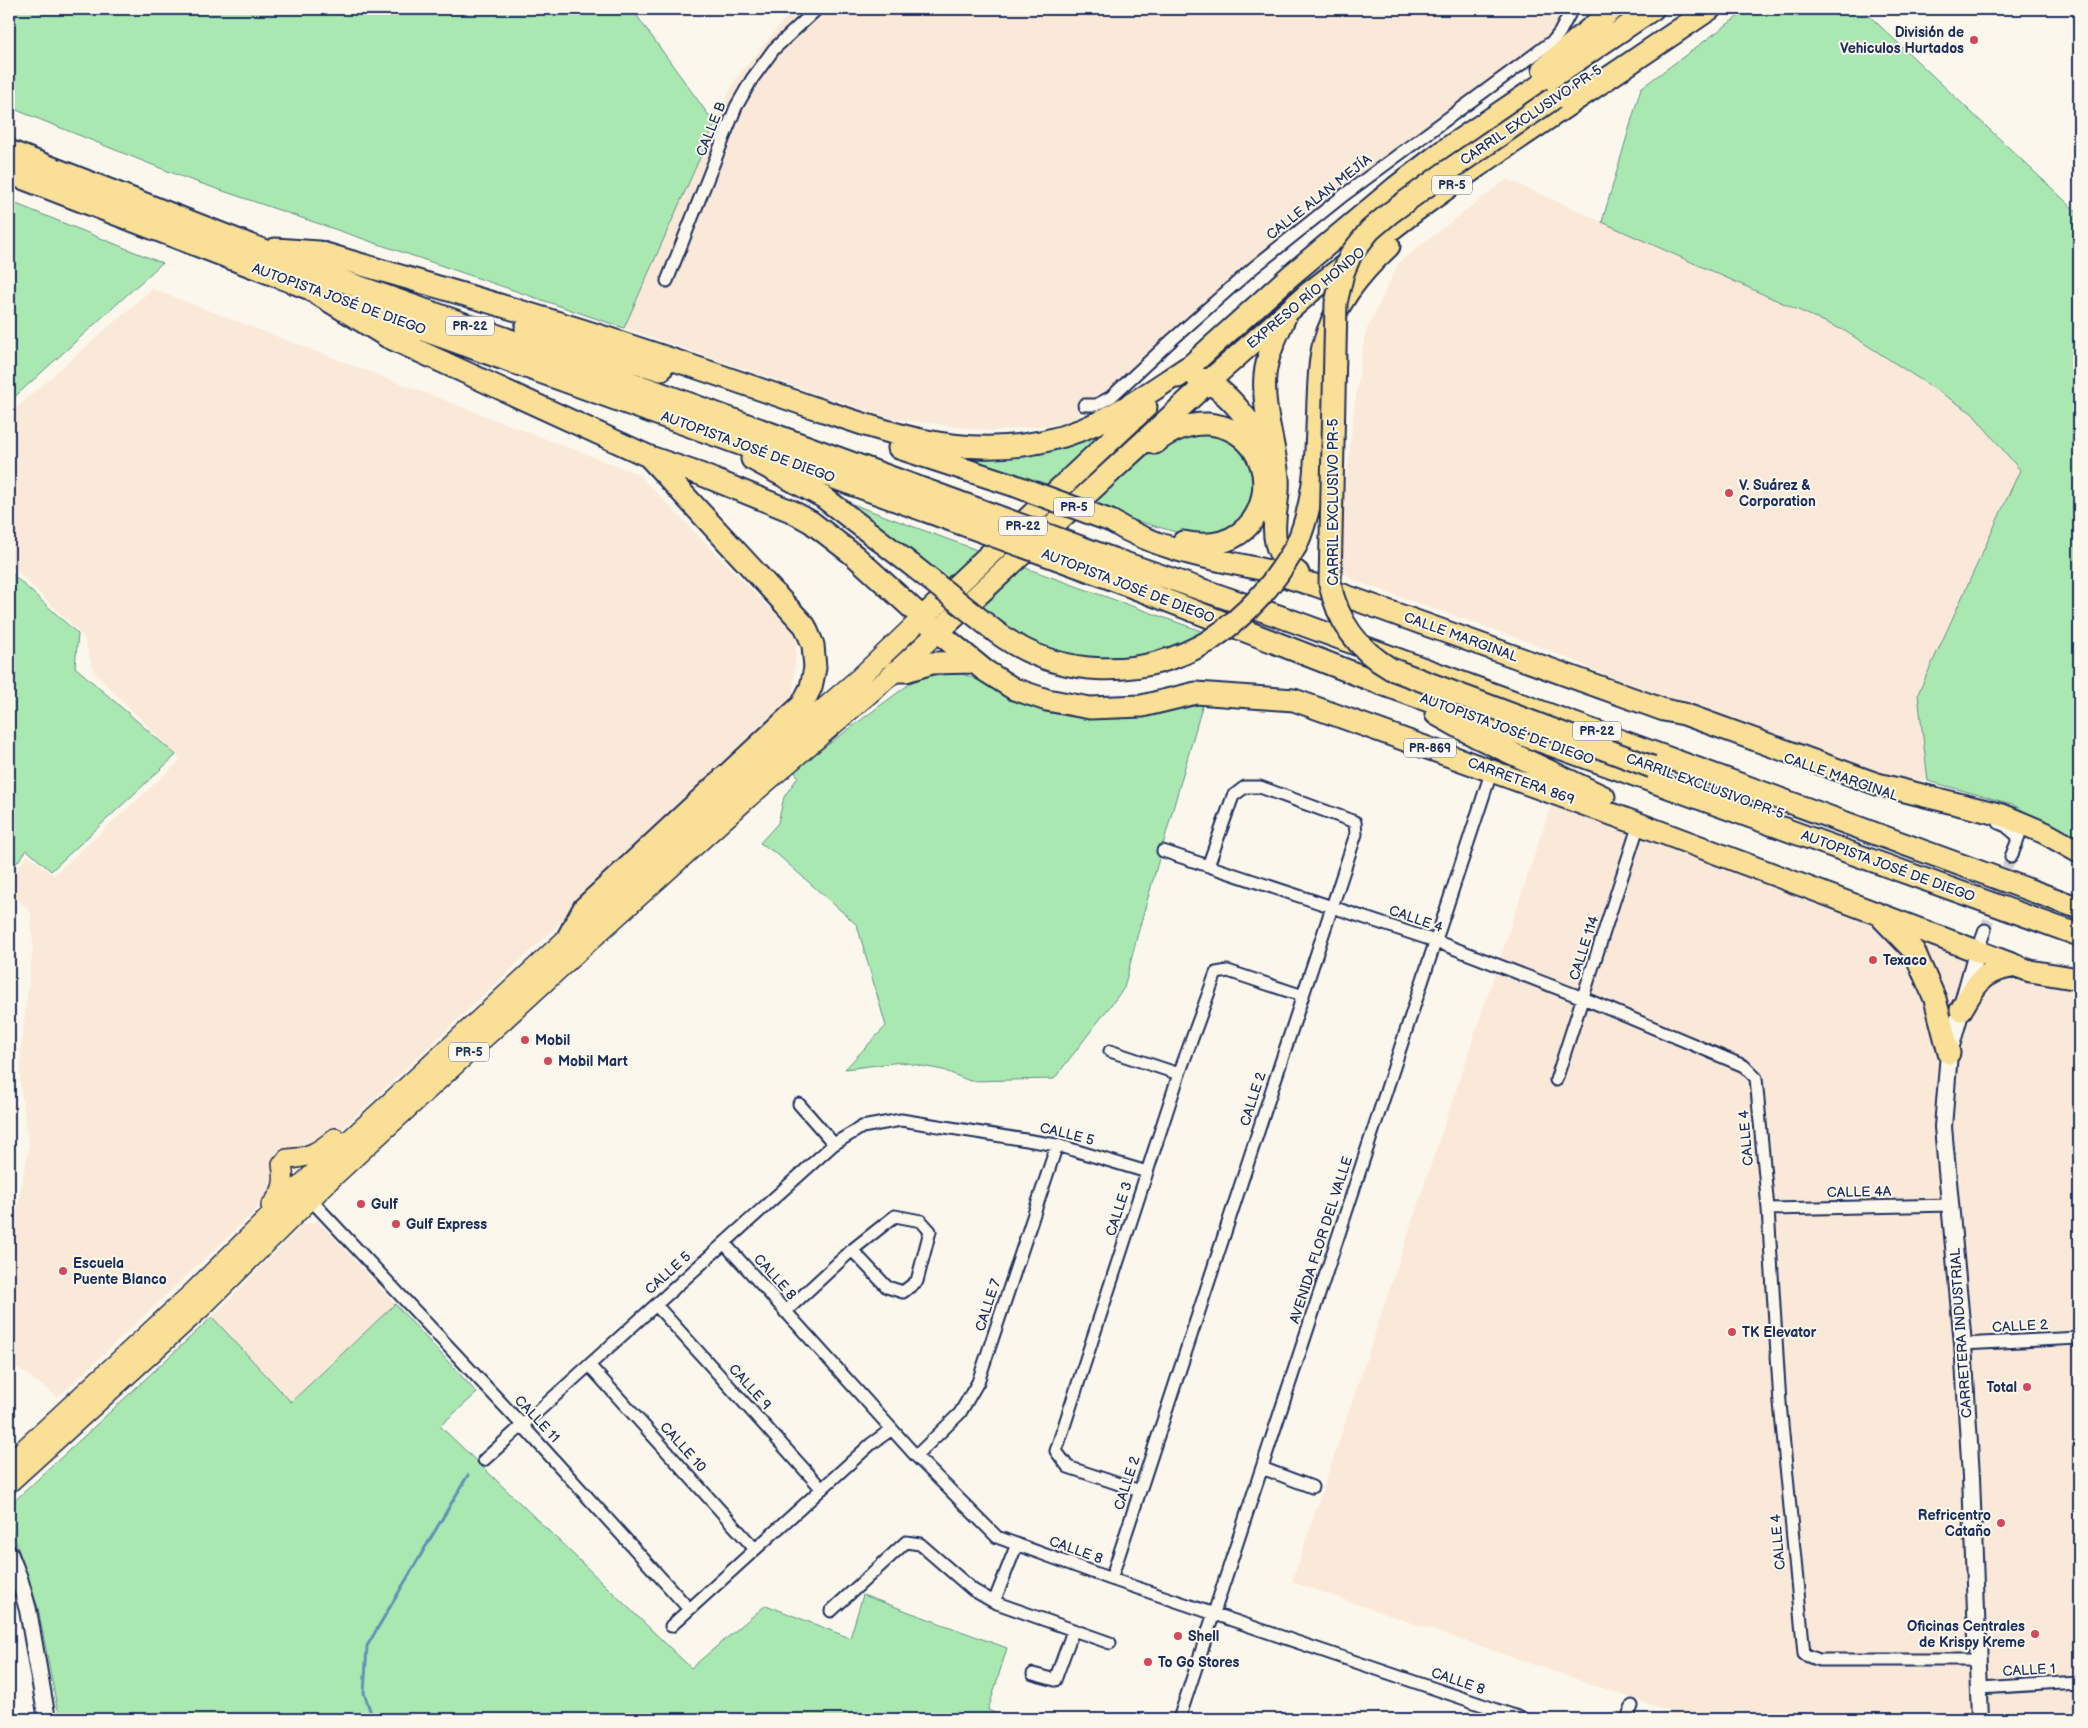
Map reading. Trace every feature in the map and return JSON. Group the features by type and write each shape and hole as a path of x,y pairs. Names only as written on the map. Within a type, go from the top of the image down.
{"highway":[{"path":"1443,151 1613,9"},
{"name":"EXPRESO RÍO HONDO","path":"923,617 1183,372 1290,276 1396,187 1443,151 1653,9"},
{"name":"CARRIL EXCLUSIVO PR-5","path":"1688,9 1442,175 1390,213 1360,241 1351,254 1343,272 1336,303 1330,584 1339,614 1347,629 1371,654 1391,668 1652,767 1897,855"},
{"name":"EXPRESO RÍO HONDO","path":"938,632 1209,381 1310,292 1415,211 1710,9"},
{"name":"AUTOPISTA JOSÉ DE DIEGO","path":"9,150 253,247 657,392 930,502 1108,568 1379,683 2079,935"},
{"name":"AUTOPISTA JOSÉ DE DIEGO","path":"9,172 313,291 707,432 930,502"},
{"path":"707,432 781,476 823,497 996,632 1024,649 1046,659 1073,666 1099,669 1128,668 1152,664 1192,650 1209,641 1237,621 1262,596 1296,546 1305,523 1314,488 1320,372 1323,348 1330,325 1355,281 1390,245 1415,211"},
{"path":"253,247 319,252 628,345 895,434 946,446 984,448 1023,445 1084,429 1113,416 1183,372 1209,381 1252,423 1273,451"},
{"name":"CARRETERA 869","path":"313,291 388,337 650,457 700,474 791,511 811,522 855,556 938,632 974,662 990,675 1014,688 1047,700 1090,708 1142,706 1196,693 1294,700 1639,824 2030,971 2079,979"},
{"path":"405,303 474,312 748,396 1013,485 1111,521 1130,524 1185,543 1213,544 1230,540 1248,526 1257,513 1263,496 1263,472 1253,449 1239,436 1213,425 1197,425 1178,430 1158,440 1138,458 1122,462"},
{"path":"1288,312 1274,343 1265,374 1265,402 1278,477 1276,542 1285,560 1296,572 1315,585"},
{"path":"568,937 584,908 699,799 791,717 807,697 814,674 814,651 805,626 650,457"},
{"path":"1111,521 1128,532 1190,554 1261,570 1315,585"},
{"name":"AUTOPISTA JOSÉ DE DIEGO","path":"1108,568 1290,620 2079,908"},
{"name":"CALLE MARGINAL","path":"1315,585 1664,710 1684,714 1877,784 1979,808 2018,839"},
{"path":"896,671 932,663 974,662"},
{"path":"1379,683 1494,746 1590,791 1746,856 1797,883"},
{"path":"2018,839 2079,852"},
{"path":"2018,839 2036,840 2049,844 2079,862"},
{"path":"1897,855 1988,874"},
{"path":"1897,855 1982,899"},
{"name":"PR-869","path":"1878,914 1914,951 1935,999 1949,1053"},
{"path":"1961,1010 1975,986 1984,976 1997,969 2017,966"}],"main road":[{"name":"PR-5","path":"9,1483 200,1308 372,1120 568,937 691,825 860,677 923,617"},
{"name":"PR-5","path":"9,1463 192,1292 265,1220 307,1191 748,798 896,671 938,632"},
{"path":"620,914 622,899 682,842 691,825"},
{"path":"265,1220 266,1210 279,1196 282,1189 285,1161 309,1157 319,1152 360,1116 372,1120"}],"street":[{"name":"CALLE B","path":"666,281 736,107 752,79 774,49 817,9"},
{"name":"CALLE ALAN MEJÍA","path":"1084,405 1096,405 1111,397 1253,268 1344,195 1554,40 1572,9"},
{"name":"AVENIDA FLOR DEL VALLE","path":"1179,1719 1492,770"},
{"name":"CALLE 2","path":"1111,1579 1356,834 1355,822 1260,787 1245,787 1233,796 1208,866"},
{"name":"CALLE 114","path":"1556,1080 1639,824"},
{"name":"CALLE 4","path":"1163,851 1435,941 1583,998 1744,1066 1756,1078 1768,1209 1780,1403 1804,1654 1819,1660 1979,1660"},
{"path":"1978,952 1985,930"},
{"name":"CARRETERA INDUSTRIAL","path":"1978,952 1949,1053 1943,1127 1963,1344 1979,1660 1980,1719"},
{"name":"CALLE 3","path":"1140,1491 1068,1467 1056,1451 1179,1074 1216,973 1228,971 1303,996"},
{"path":"1110,1051 1179,1074"},
{"path":"799,1104 834,1144"},
{"name":"CALLE 5","path":"484,1460 834,1144 862,1127 901,1120 1058,1145 1147,1172"},
{"name":"CALLE 7","path":"916,1456 960,1413 978,1382 1058,1145"},
{"name":"CALLE 11","path":"307,1191 689,1609"},
{"name":"CALLE 4A","path":"1768,1209 1951,1205"},
{"path":"785,1312 852,1250 895,1216 921,1221 930,1230 917,1281 903,1292 887,1287 852,1250"},
{"name":"CALLE 8","path":"724,1243 916,1456 997,1537 1111,1579 1524,1719"},
{"name":"CALLE 9","path":"656,1305 822,1489"},
{"name":"CALLE 2","path":"1963,1344 2079,1338"},
{"name":"CALLE 10","path":"589,1365 755,1549"},
{"path":"671,1626 872,1444 892,1429"},
{"path":"1262,1468 1312,1487"},
{"path":"831,1611 906,1542 920,1544 973,1590 994,1602 1110,1643"},
{"path":"994,1602 1017,1544"},
{"path":"9,1553 19,1578 28,1610 47,1719"},
{"path":"1033,1674 1055,1680 1072,1631"},
{"name":"CALLE 1","path":"1980,1688 2079,1682"},
{"path":"1627,1719 1632,1706"}],"shaded area":[{"path":"793,9 1570,9 1543,40 1335,193 1147,362 1070,423 991,431 888,418 624,328 734,81"},
{"path":"1507,179 1845,331 1972,413 2020,470 1918,694 1928,781 1892,777 1626,685 1526,641 1355,581 1337,567 1353,417 1365,334 1399,262"},
{"path":"152,289 638,474 797,636 792,704 58,1397 11,1363 9,1341 9,1263 13,1230 29,1146 20,1081 21,1049 33,947 31,913 11,892 9,878 28,855 54,875 181,760 94,672 84,637 9,563 9,414"},
{"path":"1552,802 2079,990 2079,1719 1668,1719 1667,1710 1292,1582"},
{"path":"318,1221 395,1304 291,1402 212,1317 302,1225"}],"green space":[{"path":"9,9 642,9 637,16 715,124 624,328 185,178 9,107"},
{"path":"1748,9 1862,9 2079,214 2079,843 2012,804 1928,781 1918,694 2020,470 1972,413 1845,331 1602,222 1641,88"},
{"path":"9,201 162,263 9,402"},
{"path":"1111,426 1051,485 952,459 953,453"},
{"path":"1194,433 1220,434 1242,447 1257,484 1245,518 1221,534 1186,535 1127,518 1093,502 1151,452"},
{"path":"841,500 977,550 945,580"},
{"path":"1023,567 1204,632 1173,650 1125,661 1048,653 1007,631 977,607"},
{"path":"9,571 78,634 75,667 176,755 51,871 27,850 9,872"},
{"path":"954,671 984,682 1005,697 1045,712 1070,716 1118,719 1156,715 1203,703 1124,988 1054,1079 970,1081 943,1070 901,1062 845,1069 886,1026 857,925 777,854 760,843 778,823 784,797 798,777 794,770 916,679 930,674"},
{"path":"395,1304 477,1393 440,1426 691,1668 766,1605 850,1638 863,1595 1007,1648 988,1710 1003,1717 1002,1719 63,1719 57,1707 38,1608 9,1521 9,1506 212,1317 291,1402"}],"waterway":[{"path":"373,1719 364,1693 367,1646 468,1475"}],"tunnel":[{"path":"1985,930 2011,857"}],"place":[{"name":"División de Vehiculos Hurtados","path":"1974,40"},
{"name":"V. Suárez & Corporation","path":"1729,493"},
{"name":"Texaco","path":"1873,960"},
{"name":"Mobil","path":"525,1040"},
{"name":"Mobil Mart","path":"548,1061"},
{"name":"Gulf","path":"361,1204"},
{"name":"Gulf Express","path":"396,1224"},
{"name":"Escuela Puente Blanco","path":"63,1271"},
{"name":"TK Elevator","path":"1732,1332"},
{"name":"Total","path":"2027,1387"},
{"name":"Refricentro Cataño","path":"2001,1523"},
{"name":"Oficinas Centrales de Krispy Kreme","path":"2035,1634"},
{"name":"Shell","path":"1178,1636"},
{"name":"To Go Stores","path":"1148,1662"}]}
